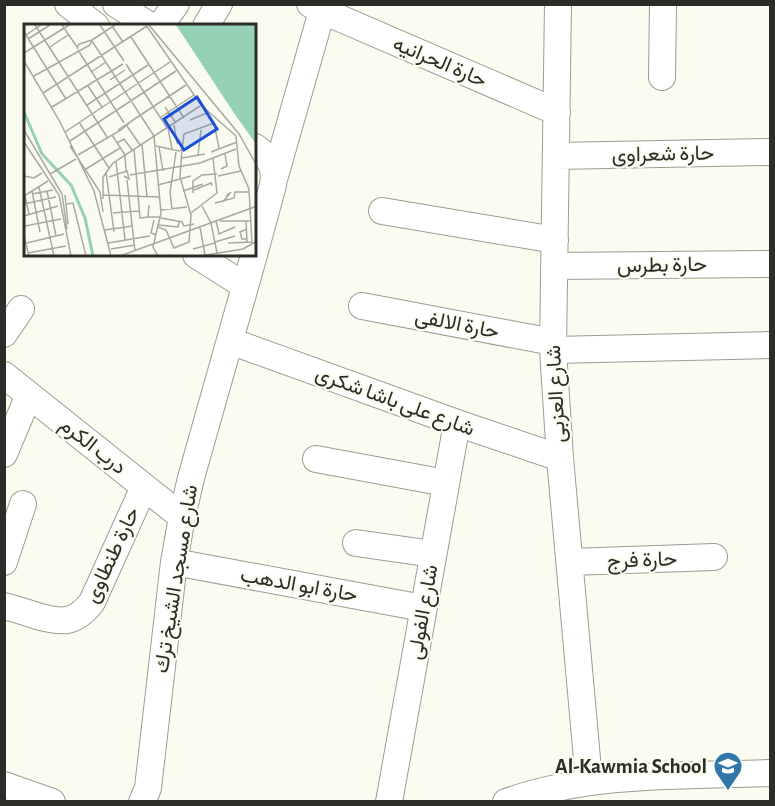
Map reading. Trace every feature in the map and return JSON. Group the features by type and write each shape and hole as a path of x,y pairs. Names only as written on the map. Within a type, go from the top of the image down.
{"street":[{"path":"68,4 93,24"},
{"path":"116,4 147,24"},
{"path":"160,24 176,4"},
{"path":"207,24 219,4"},
{"name":"شارع العزبى","path":"558,4 553,346 560,458 589,781"},
{"path":"662,77 663,4"},
{"name":"حارة الحرانيه","path":"319,7 557,112"},
{"name":"شارع مسجد الشيخ ترك","path":"256,246 319,7"},
{"path":"256,148 268,157 275,176"},
{"name":"حارة شعراوى","path":"556,156 771,152"},
{"path":"382,211 555,240"},
{"path":"198,256 245,286"},
{"name":"شارع مسجد الشيخ ترك","path":"142,801 148,788 174,562 182,517 253,256"},
{"name":"حارة بطرس","path":"554,266 771,264"},
{"name":"حارة الالفى","path":"362,306 553,346 771,345"},
{"path":"4,334 21,309"},
{"name":"شارع على باشا شكرى","path":"230,341 560,458"},
{"name":"درب الكرم","path":"4,375 182,517"},
{"path":"4,454 29,395"},
{"name":"شارع الفولى","path":"389,801 457,423"},
{"path":"316,459 446,483"},
{"name":"حارة طنطاوى","path":"4,606 54,620 66,621 86,611 144,487"},
{"path":"4,562 22,504"},
{"path":"356,543 433,554"},
{"name":"حارة فرج","path":"570,562 714,557"},
{"name":"حارة ابو الدهب","path":"174,562 423,608"},
{"path":"506,801 550,788 589,781 771,773"},
{"path":"4,785 47,800"}],"place":[{"name":"Al-Kawmia School","path":"728,792"}]}
